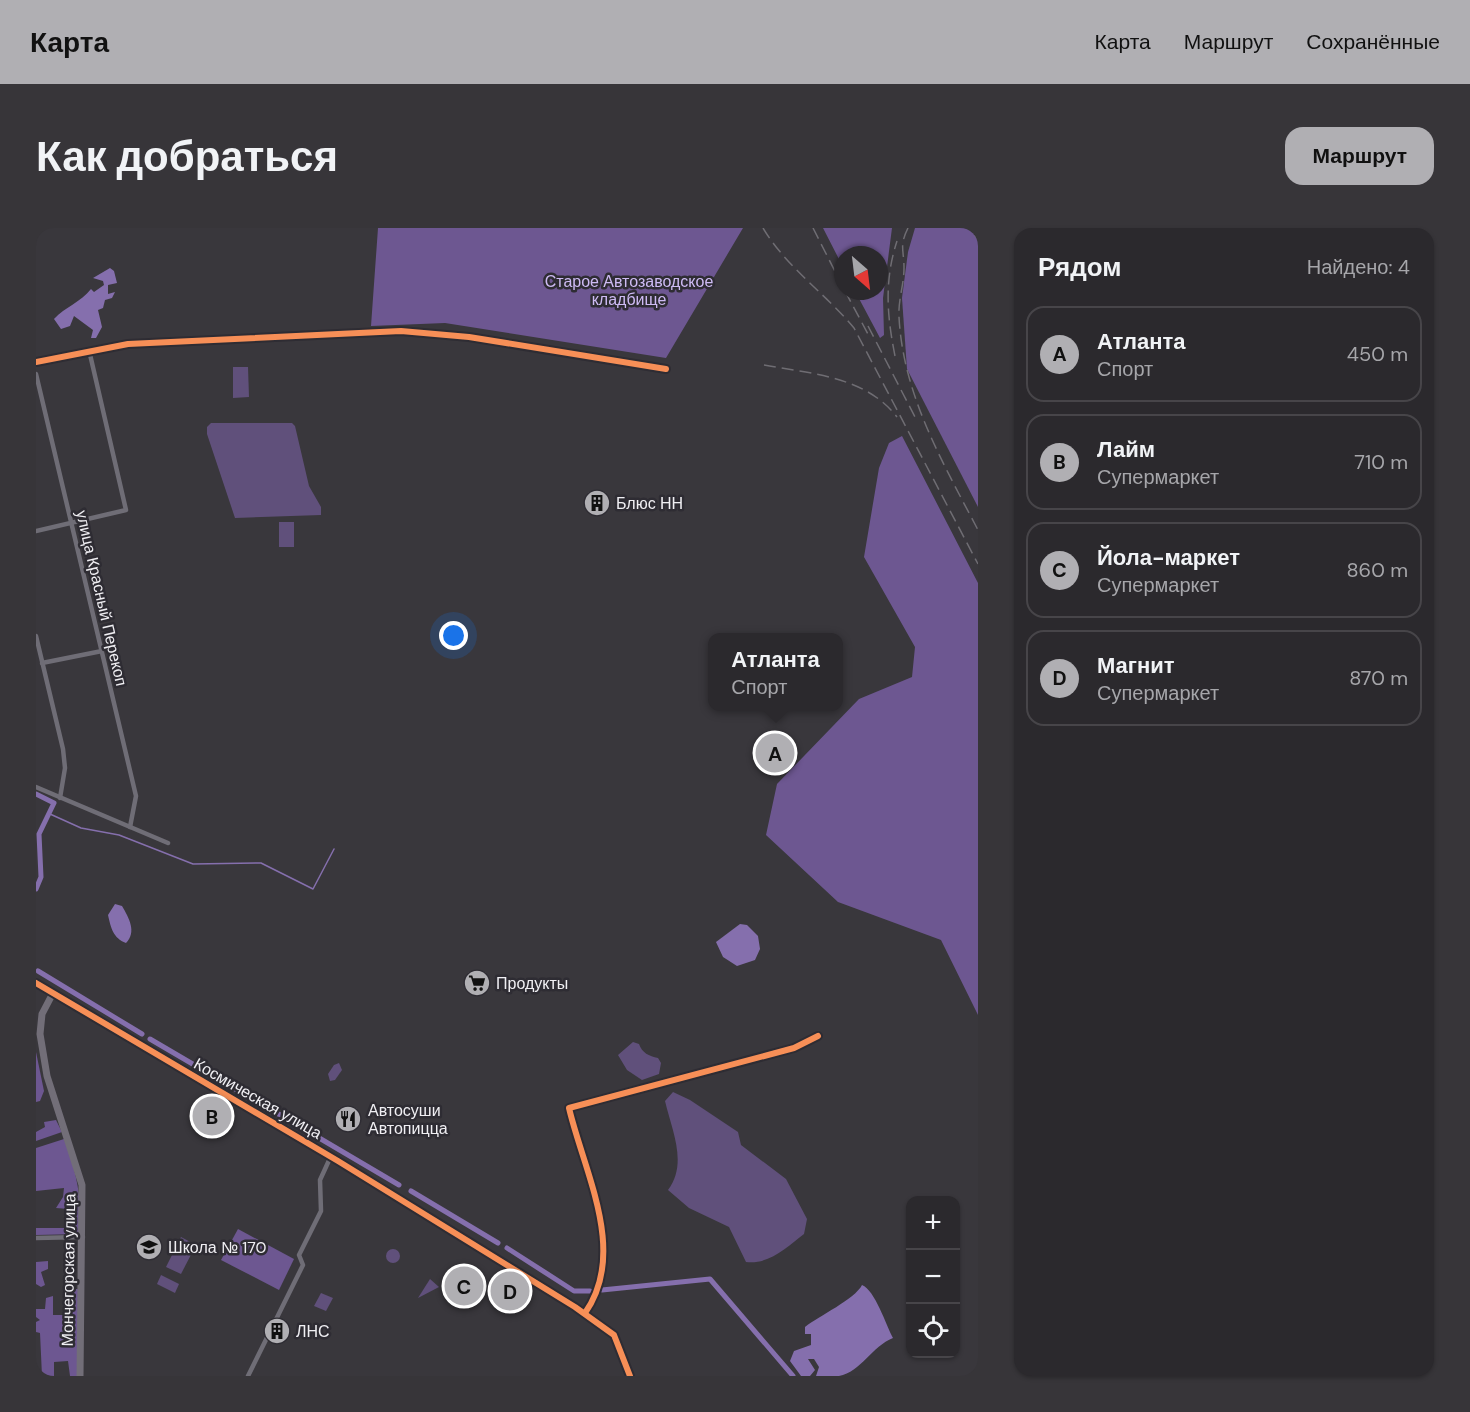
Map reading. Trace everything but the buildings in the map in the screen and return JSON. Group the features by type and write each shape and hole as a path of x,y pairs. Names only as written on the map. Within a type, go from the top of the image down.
{"street":[{"path":"975,228 978,235"},
{"path":"36,362 128,344 401,331 469,337 666,369"},
{"path":"36,531 126,510 89,350"},
{"name":"улица Красный Перекоп","path":"36,374 136,796 130,827"},
{"path":"36,636 65,768 60,798"},
{"path":"42,663 102,651"},
{"path":"36,787 168,843"},
{"name":"Космическая улица","path":"36,983 331,1156 585,1313"},
{"name":"Мончегорская улица","path":"53,993 42,1014 39,1034 47,1076 80,1174 83,1196 80,1376"},
{"path":"630,1376 614,1335 585,1313 594,1298 600,1278 603,1230 569,1108 794,1048 818,1036"},
{"name":"Космическая улица","path":"248,1376 303,1265 299,1255 321,1211 320,1180 331,1156"},
{"path":"36,1238 83,1237"}],"shaded area":[{"path":"110,268 114,271 117,283 108,285 108,294 115,292 112,298 105,300 103,308 98,310 102,327 96,338 91,338 93,330 74,316 70,326 61,329 54,319 91,289 94,292 104,285 103,281 93,278"},
{"path":"233,367 248,367 249,397 233,398"},
{"path":"211,423 292,423 295,426 309,486 321,507 321,515 235,518 207,434 207,427"},
{"path":"279,522 294,522 294,547 279,547"},
{"path":"115,904 122,906 131,925 131,934 126,943 115,935 110,924 108,915"},
{"path":"740,924 747,925 758,936 760,949 755,960 737,966 723,957 716,942"},
{"path":"633,1042 639,1044 646,1054 658,1058 661,1063 659,1074 642,1080 627,1070 618,1055"},
{"path":"339,1063 342,1070 335,1080 330,1081 328,1074 334,1065"},
{"path":"673,1092 690,1100 738,1132 741,1145 786,1179 807,1219 804,1234 770,1258 746,1262 729,1227 689,1208 668,1190 674,1180 678,1158 665,1101"},
{"path":"181,1237 196,1245 181,1274 166,1267"},
{"path":"393,1249 398,1251 400,1256 398,1261 393,1263 388,1261 386,1256 388,1251"},
{"path":"161,1275 179,1284 175,1293 157,1284"},
{"path":"430,1279 439,1287 418,1298"},
{"path":"862,1285 876,1301 893,1338 847,1374 816,1376 819,1367 814,1359 808,1359 815,1370 810,1376 801,1376 790,1361 794,1351 811,1345 811,1334 805,1334 805,1327 845,1302"},
{"path":"321,1293 333,1298 326,1311 314,1306"}],"green space":[{"name":"Старое Автозаводское кладбище","path":"378,228 743,228 666,358 445,323 371,326"},
{"path":"823,228 892,228 888,259 888,246 834,246 834,249"},
{"path":"915,228 978,228 978,507 907,369 902,298 908,252"},
{"path":"860,300 883,300 884,335 880,338"},
{"path":"902,436 978,583 978,1015 941,940 838,902 766,835 777,784 859,699 912,677 915,647 864,557 879,468 889,443"},
{"path":"36,1052 44,1091 40,1101 36,1102"},
{"path":"56,1120 62,1132 36,1141 36,1132 45,1127 44,1122"},
{"path":"64,1139 78,1186 80,1234 36,1235 36,1228 71,1228 69,1209 56,1208 63,1197 64,1188 36,1191 36,1148"},
{"path":"238,1229 294,1259 279,1290 221,1260"},
{"path":"48,1261 48,1269 41,1272 45,1285 41,1287 36,1284 36,1262"},
{"path":"64,1289 80,1289 77,1376 70,1376 68,1361 54,1362 54,1376 42,1376 40,1333 36,1332 36,1322 40,1320 36,1317 36,1309 45,1309 46,1298 53,1296 53,1315 63,1315"}],"waterway":[{"path":"36,794 54,803 39,834 41,877 36,889"},
{"path":"50,814 81,828 119,835 193,864 261,863 313,889 334,849"},
{"path":"38,971 142,1034"},
{"path":"150,1039 254,1100"},
{"path":"270,1109 399,1185"},
{"path":"411,1191 498,1243"},
{"path":"507,1248 574,1291 590,1291"},
{"path":"602,1290 710,1279 793,1376"}],"railway":[{"path":"763,228 783,256 854,328 978,564"},
{"path":"813,228 834,269"},
{"path":"908,228 903,244 904,274 899,311 902,346 908,374 927,428 978,530"},
{"path":"895,356 888,298 890,270 897,241"},
{"path":"850,300 869,336"},
{"path":"868,326 915,417"},
{"path":"764,365 819,375 854,385 884,403 897,417"}],"cycle path":[{"path":"36,362 128,344 401,331 469,337 666,369"},
{"path":"36,983 338,1161 575,1307 614,1335 630,1376"},
{"path":"585,1313 597,1289 603,1264 603,1238 592,1185 569,1108 794,1048 818,1036"}],"place":[{"name":"Блюс НН","path":"597,503"},
{"name":"Атланта","path":"775,753"},
{"name":"Продукты","path":"477,983"},
{"name":"Лайм","path":"212,1116"},
{"name":"Автосуши Автопицца","path":"348,1119"},
{"name":"Школа № 170","path":"149,1247"},
{"name":"Йола-маркет","path":"464,1286"},
{"name":"Магнит","path":"510,1291"},
{"name":"ЛНС","path":"277,1331"}]}
